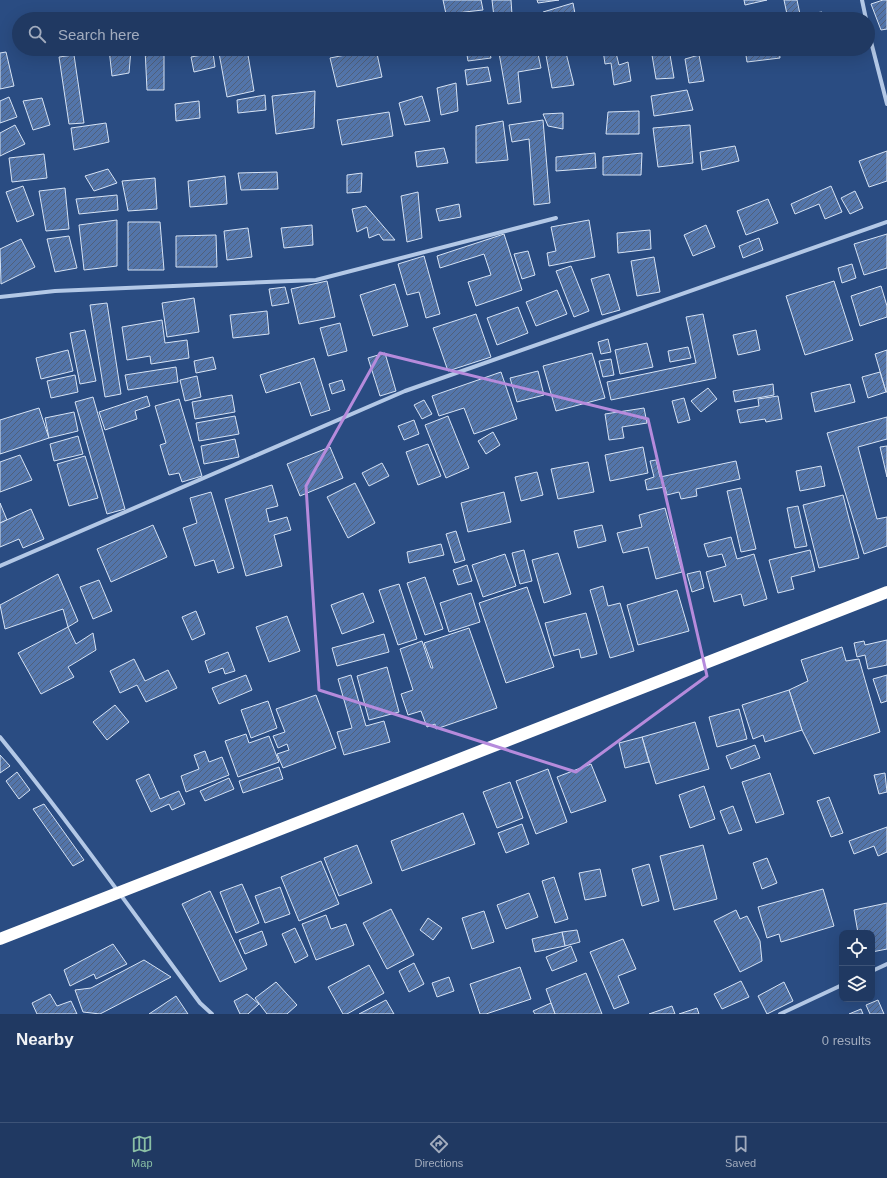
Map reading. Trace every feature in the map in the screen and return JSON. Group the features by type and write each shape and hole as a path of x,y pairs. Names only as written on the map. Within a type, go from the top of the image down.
{"highway":[{"path":"0,939 887,592"}],"street":[{"path":"862,0 865,12"},
{"path":"875,56 887,104"},
{"path":"0,297 55,291 316,280 556,218"},
{"path":"0,566 405,391 887,222"},
{"path":"0,737 53,802 118,894 200,1002 212,1014"},
{"path":"875,970 887,964"},
{"path":"780,1014 839,986"}],"highlighted area":[{"path":"380,353 648,419 707,676 576,772 319,690 306,486"}],"building":[{"path":"443,0 481,0 483,10 464,12 446,12"},
{"path":"492,0 511,0 512,12 493,12"},
{"path":"537,0 559,0 538,3"},
{"path":"744,0 767,0 745,5"},
{"path":"784,0 797,0 800,12 787,12"},
{"path":"887,0 887,29 881,30 871,4"},
{"path":"573,3 575,12 543,12"},
{"path":"6,52 14,86 0,89 0,53"},
{"path":"74,56 84,123 69,124 59,57"},
{"path":"110,56 130,56 129,73 112,76"},
{"path":"145,56 164,56 164,90 147,90"},
{"path":"213,56 215,67 194,72 191,57"},
{"path":"220,56 248,56 254,91 227,97"},
{"path":"340,56 378,56 382,77 337,87 330,58"},
{"path":"467,56 491,56 491,58 468,61"},
{"path":"500,56 538,56 541,68 518,72 521,102 508,104"},
{"path":"546,56 567,56 574,85 552,88"},
{"path":"604,56 617,56 619,65 628,62 631,81 614,85 611,63 605,64"},
{"path":"652,56 670,56 674,78 656,79"},
{"path":"699,56 704,81 689,83 685,59"},
{"path":"746,56 780,56 780,58 747,62"},
{"path":"488,67 491,81 467,85 465,70"},
{"path":"456,83 458,111 441,115 437,88"},
{"path":"687,90 693,110 654,116 651,96"},
{"path":"315,91 314,128 276,134 272,96"},
{"path":"265,95 266,110 238,113 237,100"},
{"path":"422,96 430,121 405,125 399,103"},
{"path":"9,97 17,117 0,123 0,101"},
{"path":"42,98 50,125 33,130 23,101"},
{"path":"199,101 200,118 176,121 175,104"},
{"path":"639,111 639,134 606,134 608,112"},
{"path":"389,112 393,136 342,145 337,120"},
{"path":"563,113 563,129 548,126 543,114"},
{"path":"543,120 550,203 534,205 529,139 512,142 509,125"},
{"path":"503,121 508,160 476,163 476,126"},
{"path":"106,123 109,142 74,150 71,128"},
{"path":"15,125 25,144 0,156 0,133"},
{"path":"690,125 693,163 658,167 653,128"},
{"path":"735,146 739,161 702,170 700,152"},
{"path":"444,148 448,163 417,167 415,152"},
{"path":"887,151 887,181 869,187 859,161"},
{"path":"595,153 596,168 556,171 556,157"},
{"path":"642,153 641,175 603,175 603,157"},
{"path":"44,154 47,178 12,182 9,158"},
{"path":"108,169 117,183 94,191 85,176"},
{"path":"277,172 278,189 241,190 238,173"},
{"path":"362,173 361,192 347,193 347,175"},
{"path":"225,176 227,204 190,207 188,181"},
{"path":"155,178 157,209 128,211 122,181"},
{"path":"23,186 34,215 17,222 6,192"},
{"path":"831,186 842,212 825,219 819,204 795,214 791,204"},
{"path":"65,188 69,229 46,231 39,191"},
{"path":"855,191 863,208 850,214 841,198"},
{"path":"418,192 422,238 407,242 401,196"},
{"path":"117,195 118,210 79,214 76,199"},
{"path":"768,199 778,223 746,235 737,211"},
{"path":"459,204 461,217 439,221 436,209"},
{"path":"366,206 395,240 383,240 379,234 369,238 367,227 357,232 352,209"},
{"path":"117,220 117,266 84,270 79,225"},
{"path":"589,220 595,257 549,266 547,253 556,251 551,227"},
{"path":"128,222 160,222 164,270 128,270"},
{"path":"312,225 313,245 284,248 281,228"},
{"path":"706,225 715,247 693,256 684,235"},
{"path":"248,228 252,257 227,260 224,231"},
{"path":"650,230 651,249 618,253 617,233"},
{"path":"504,234 522,290 476,306 468,282 491,275 484,254 440,268 437,256"},
{"path":"887,234 887,268 864,275 854,244"},
{"path":"216,235 217,267 176,267 176,236"},
{"path":"69,236 77,268 55,272 47,239"},
{"path":"759,238 763,250 743,258 739,246"},
{"path":"21,239 35,267 1,284 0,249"},
{"path":"528,251 535,275 522,279 514,254"},
{"path":"424,256 440,314 426,318 419,292 407,295 398,264"},
{"path":"654,257 660,292 637,296 631,261"},
{"path":"852,264 856,278 842,283 838,268"},
{"path":"571,266 589,311 574,317 556,271"},
{"path":"609,274 620,310 602,315 591,279"},
{"path":"327,281 335,317 299,324 291,289"},
{"path":"834,281 853,340 805,355 786,296"},
{"path":"395,284 408,326 373,336 360,295"},
{"path":"881,286 887,306 887,317 860,326 851,296"},
{"path":"285,287 289,303 272,306 269,289"},
{"path":"557,290 567,314 536,326 526,302"},
{"path":"194,298 199,332 167,337 162,303"},
{"path":"107,303 121,394 105,397 90,305"},
{"path":"518,307 528,333 497,345 487,318"},
{"path":"267,311 269,334 233,338 230,315"},
{"path":"476,314 491,357 448,371 433,328"},
{"path":"703,314 716,378 611,400 607,382 696,363 686,317"},
{"path":"162,320 165,343 187,340 189,358 151,364 150,356 127,360 122,327"},
{"path":"340,323 347,351 328,356 320,328"},
{"path":"85,330 96,381 80,384 70,333"},
{"path":"756,330 760,350 738,355 733,335"},
{"path":"608,339 611,352 601,354 598,342"},
{"path":"647,343 653,367 620,374 615,350"},
{"path":"688,347 691,358 670,362 668,351"},
{"path":"68,350 73,371 41,379 36,358"},
{"path":"887,350 887,392 886,392 875,354"},
{"path":"385,353 396,391 380,396 368,358"},
{"path":"592,353 605,398 556,411 543,366"},
{"path":"213,357 216,369 196,373 194,361"},
{"path":"314,358 330,410 311,416 300,382 266,393 260,375"},
{"path":"611,359 614,375 603,377 599,361"},
{"path":"176,367 178,382 128,390 125,375"},
{"path":"538,371 544,395 517,402 510,378"},
{"path":"501,372 517,419 474,434 464,408 439,416 432,396"},
{"path":"880,372 886,392 868,398 862,377"},
{"path":"75,375 78,392 51,398 47,381"},
{"path":"197,376 201,397 185,401 180,380"},
{"path":"342,380 345,390 332,394 329,384"},
{"path":"773,384 774,395 735,402 733,391"},
{"path":"850,384 855,402 815,412 811,393"},
{"path":"708,388 717,399 701,412 691,401"},
{"path":"232,395 235,412 195,419 192,402"},
{"path":"147,396 150,406 135,411 137,419 105,430 99,412"},
{"path":"778,396 782,419 766,422 765,419 740,423 737,410 759,406 758,399"},
{"path":"93,397 125,509 107,514 75,402"},
{"path":"684,398 690,420 678,423 672,401"},
{"path":"179,399 202,476 182,482 179,473 169,475 160,445 166,443 155,406"},
{"path":"424,400 432,414 422,419 414,405"},
{"path":"39,408 49,438 0,454 0,420"},
{"path":"644,408 647,423 622,427 624,438 609,440 605,414"},
{"path":"74,412 78,431 49,438 45,418"},
{"path":"235,416 239,434 199,441 196,423"},
{"path":"448,416 469,468 446,478 425,425"},
{"path":"887,417 887,439 858,447 877,519 887,517 887,546 864,554 827,433"},
{"path":"414,420 419,434 404,440 398,426"},
{"path":"493,432 500,445 486,454 478,441"},
{"path":"78,436 83,454 54,461 50,444"},
{"path":"235,439 239,457 204,464 201,446"},
{"path":"428,444 441,476 418,485 406,452"},
{"path":"887,446 887,477 880,447"},
{"path":"330,447 343,478 300,496 287,464"},
{"path":"643,447 648,473 610,481 605,455"},
{"path":"20,455 32,480 0,492 0,462"},
{"path":"85,456 98,498 69,506 57,464"},
{"path":"656,460 660,477 736,461 740,479 696,489 697,496 681,499 679,492 667,495 665,487 647,490 645,480 654,477 650,461"},
{"path":"588,462 594,492 558,499 551,469"},
{"path":"382,463 389,476 369,486 362,473"},
{"path":"821,466 825,486 800,491 796,471"},
{"path":"537,472 543,495 521,501 515,477"},
{"path":"355,483 375,523 348,538 327,497"},
{"path":"272,485 278,506 266,509 269,522 287,517 291,530 274,535 282,566 246,576 225,499"},
{"path":"741,488 756,549 741,552 727,491"},
{"path":"211,492 234,568 218,573 214,560 195,566 183,528 197,523 190,498"},
{"path":"504,492 511,522 468,532 461,503"},
{"path":"843,495 859,558 819,568 803,505"},
{"path":"0,503 7,520 0,523"},
{"path":"798,506 807,546 795,548 787,508"},
{"path":"665,508 682,572 656,579 648,547 623,553 617,533 642,527 639,515"},
{"path":"31,509 44,539 23,548 19,539 0,547 0,523"},
{"path":"153,525 167,557 111,582 97,549"},
{"path":"602,525 606,541 578,548 574,531"},
{"path":"456,531 465,560 455,563 446,534"},
{"path":"731,537 737,559 754,554 767,599 744,606 741,594 714,602 706,572 726,566 722,554 708,557 704,544"},
{"path":"441,544 444,555 409,563 407,552"},
{"path":"524,550 532,581 520,584 512,553"},
{"path":"810,550 815,571 791,577 794,589 778,593 769,560"},
{"path":"558,553 571,594 544,603 532,560"},
{"path":"505,554 516,586 483,597 472,565"},
{"path":"467,565 472,581 458,585 453,570"},
{"path":"700,571 704,588 692,592 687,574"},
{"path":"58,574 78,621 68,627 63,609 5,629 0,605"},
{"path":"425,577 443,629 425,635 407,583"},
{"path":"99,580 112,611 93,619 80,587"},
{"path":"399,584 417,639 398,645 379,590"},
{"path":"603,586 608,606 620,603 634,651 610,658 590,590"},
{"path":"527,587 554,667 506,683 479,603"},
{"path":"677,590 689,631 638,645 627,605"},
{"path":"363,593 374,622 342,634 331,605"},
{"path":"471,593 480,622 449,632 440,603"},
{"path":"196,611 205,634 192,640 182,617"},
{"path":"586,613 597,654 581,658 579,649 554,656 545,623"},
{"path":"287,616 300,651 269,662 256,627"},
{"path":"68,627 76,644 93,633 96,650 68,667 74,677 41,694 18,653"},
{"path":"469,628 497,708 436,729 435,724 427,727 421,711 408,715 401,694 413,690 400,649 422,641 431,668 433,668 424,643"},
{"path":"384,634 389,652 337,666 332,648"},
{"path":"887,640 887,665 868,669 865,655 857,657 854,643 864,641 865,645"},
{"path":"842,647 846,661 859,659 880,732 814,754 802,730 789,690 808,681 801,660"},
{"path":"228,652 235,671 225,674 223,668 209,673 205,661"},
{"path":"134,659 145,681 168,670 177,688 146,702 137,685 120,693 110,671"},
{"path":"387,667 399,712 369,720 357,676"},
{"path":"246,675 252,690 219,704 212,688"},
{"path":"351,675 366,726 384,721 390,742 344,755 337,732 352,728 338,679"},
{"path":"887,675 887,701 881,703 873,679"},
{"path":"789,690 802,730 765,742 763,735 753,739 742,705"},
{"path":"316,695 336,748 283,768 277,754 289,750 287,744 278,748 273,736 285,732 276,709"},
{"path":"268,701 277,728 251,738 241,710"},
{"path":"115,705 129,722 107,740 93,722"},
{"path":"739,709 747,739 717,747 709,717"},
{"path":"695,722 709,769 656,784 642,737"},
{"path":"246,734 249,743 269,736 279,762 238,777 225,741"},
{"path":"642,737 649,762 625,768 619,743"},
{"path":"755,745 760,758 731,769 726,756"},
{"path":"205,751 209,762 222,757 229,775 186,792 181,776 199,769 194,755"},
{"path":"0,755 10,766 0,773"},
{"path":"591,764 606,801 571,813 557,777"},
{"path":"279,767 283,779 243,793 239,781"},
{"path":"548,769 567,822 536,834 516,781"},
{"path":"17,772 30,790 19,799 6,781"},
{"path":"770,773 784,814 756,823 742,782"},
{"path":"885,773 887,792 879,794 874,775"},
{"path":"149,774 160,799 179,791 185,804 172,810 169,804 151,812 136,780"},
{"path":"229,778 234,789 205,801 200,791"},
{"path":"510,782 523,818 497,828 483,792"},
{"path":"704,786 715,819 690,828 679,795"},
{"path":"829,797 843,833 831,837 817,801"},
{"path":"44,804 84,860 73,866 33,809"},
{"path":"733,806 742,830 729,834 720,811"},
{"path":"463,813 475,844 402,871 391,841"},
{"path":"522,824 529,844 506,853 498,833"},
{"path":"887,827 887,852 878,856 874,846 854,854 849,841"},
{"path":"357,845 372,883 339,896 324,858"},
{"path":"703,845 717,899 674,910 660,856"},
{"path":"767,858 777,883 762,889 753,863"},
{"path":"321,861 339,904 299,921 281,877"},
{"path":"649,864 659,901 642,906 632,869"},
{"path":"600,869 606,896 585,900 579,873"},
{"path":"554,877 568,919 555,923 542,881"},
{"path":"242,884 259,923 236,933 220,892"},
{"path":"280,887 290,914 265,923 255,896"},
{"path":"823,889 834,926 781,942 779,934 767,938 758,907"},
{"path":"210,891 247,969 220,982 182,904"},
{"path":"529,893 538,917 506,929 497,905"},
{"path":"887,903 887,949 875,951 875,930 857,930 854,910"},
{"path":"391,909 414,955 387,969 363,923"},
{"path":"736,910 740,919 747,916 760,941 762,961 740,972 714,921"},
{"path":"484,911 494,942 472,949 462,918"},
{"path":"326,915 331,929 346,924 354,945 316,960 302,924"},
{"path":"428,918 442,928 433,940 420,930"},
{"path":"295,928 308,956 295,963 282,934"},
{"path":"577,930 580,942 565,946 562,932"},
{"path":"262,931 267,945 245,954 239,940"},
{"path":"562,932 565,946 535,952 532,939"},
{"path":"623,939 636,969 618,976 629,1003 614,1009 590,952"},
{"path":"113,944 127,964 96,979 94,974 70,986 64,970"},
{"path":"571,946 577,961 552,971 546,957"},
{"path":"144,960 171,977 100,1014 83,1012 75,990 91,988"},
{"path":"414,963 424,984 409,992 399,971"},
{"path":"369,965 384,993 347,1014 343,1014 328,987"},
{"path":"520,967 531,999 486,1014 480,1014 470,984"},
{"path":"586,973 602,1014 555,1014 546,989"},
{"path":"449,977 454,991 437,997 432,983"},
{"path":"741,981 749,997 722,1009 714,994"},
{"path":"276,982 297,1005 287,1014 267,1014 255,998"},
{"path":"784,982 793,1001 767,1014 758,996"},
{"path":"50,994 57,1006 71,1001 77,1014 37,1014 32,1003"},
{"path":"247,994 259,1004 248,1014 240,1014 234,1001"},
{"path":"176,996 188,1014 149,1014"},
{"path":"386,1000 394,1014 359,1014"},
{"path":"878,1000 884,1014 870,1014 866,1005"},
{"path":"551,1003 555,1014 535,1014 533,1011"},
{"path":"672,1006 675,1014 649,1014"},
{"path":"697,1008 699,1014 679,1014"},
{"path":"861,1009 863,1014 849,1014"}]}
